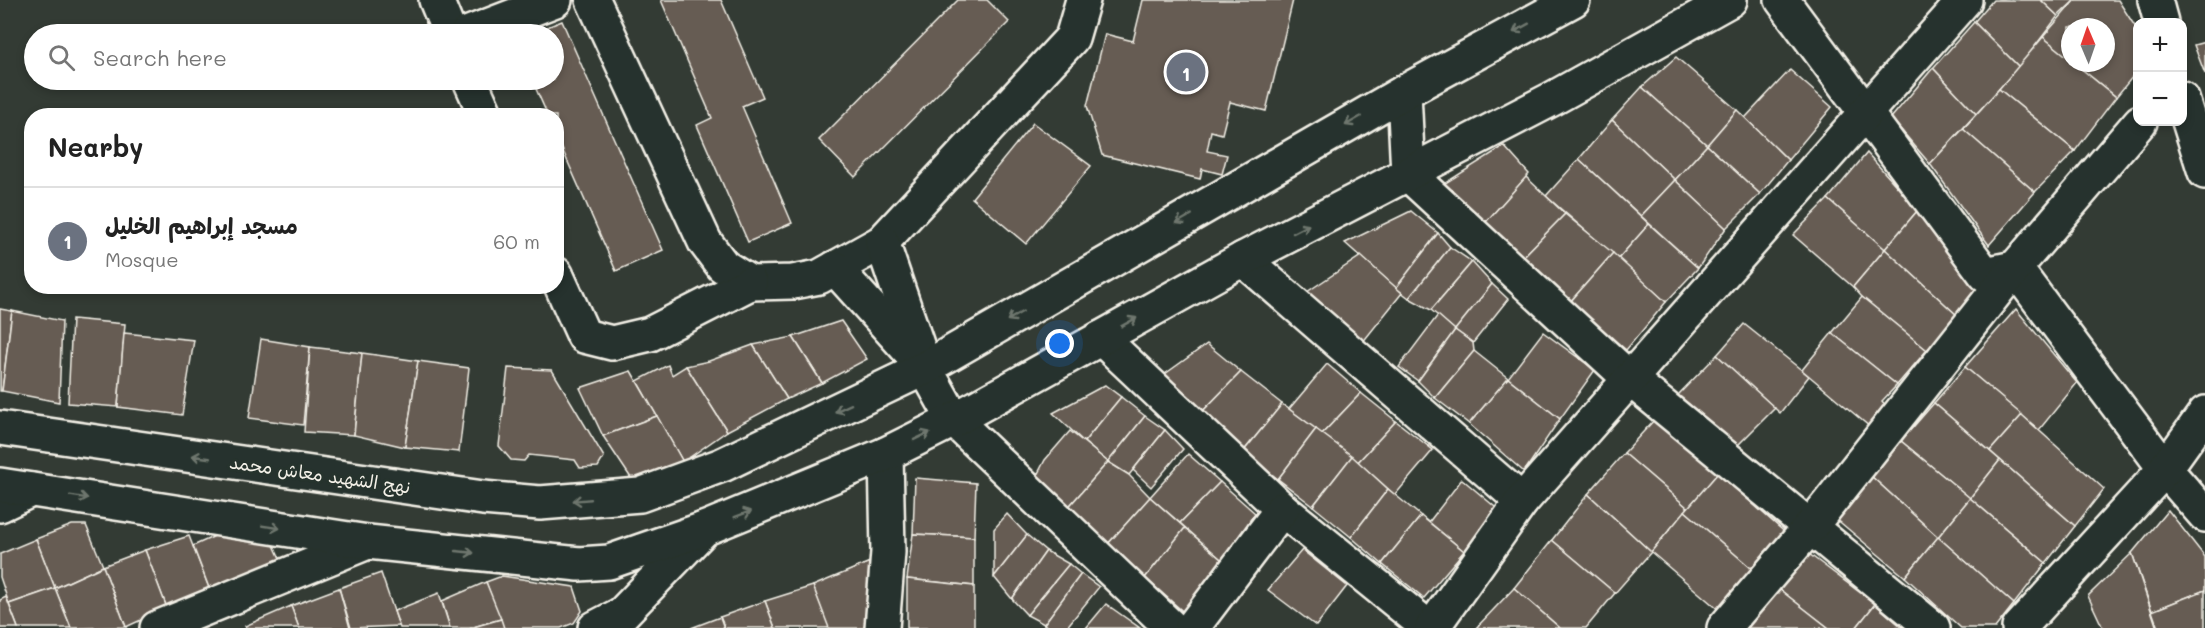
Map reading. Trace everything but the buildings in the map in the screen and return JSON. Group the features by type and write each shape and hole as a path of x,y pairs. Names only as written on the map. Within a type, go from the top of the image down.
{"street":[{"path":"436,0 446,24"},
{"path":"493,24 555,0"},
{"path":"593,0 705,242 723,266 750,283"},
{"name":"نهج الشهيد معاش محمد","path":"0,428 483,498 540,503 640,495 722,465 926,368 1404,92 1573,0"},
{"path":"0,505 16,488 368,542 579,564 609,562 704,529 886,454 954,420 1243,259 1552,99 1730,0"},
{"path":"1782,0 1985,274 2015,268"},
{"path":"1101,338 1282,508 1431,628 1522,501 1965,0"},
{"path":"2155,0 2160,18"},
{"path":"562,294 579,347 612,343 650,334 750,283 793,282 819,277 882,242 1072,38 1081,1"},
{"path":"474,90 482,108"},
{"path":"1404,92 1408,174 1630,379 1933,628"},
{"path":"2187,115 2205,172"},
{"path":"1724,628 1811,526 2015,268 2137,126"},
{"path":"882,242 926,368 954,420 1172,628"},
{"path":"1243,259 1522,501"},
{"path":"835,268 926,368"},
{"path":"2015,268 2165,469 2205,515"},
{"path":"2019,628 2165,469 2205,413"},
{"path":"882,628 888,552 886,454"},
{"path":"1192,628 1282,508"},
{"path":"595,628 622,614 704,529"},
{"path":"157,628 368,542"}],"place":[{"name":"مسجد إبراهيم الخليل","path":"1186,72"}]}
